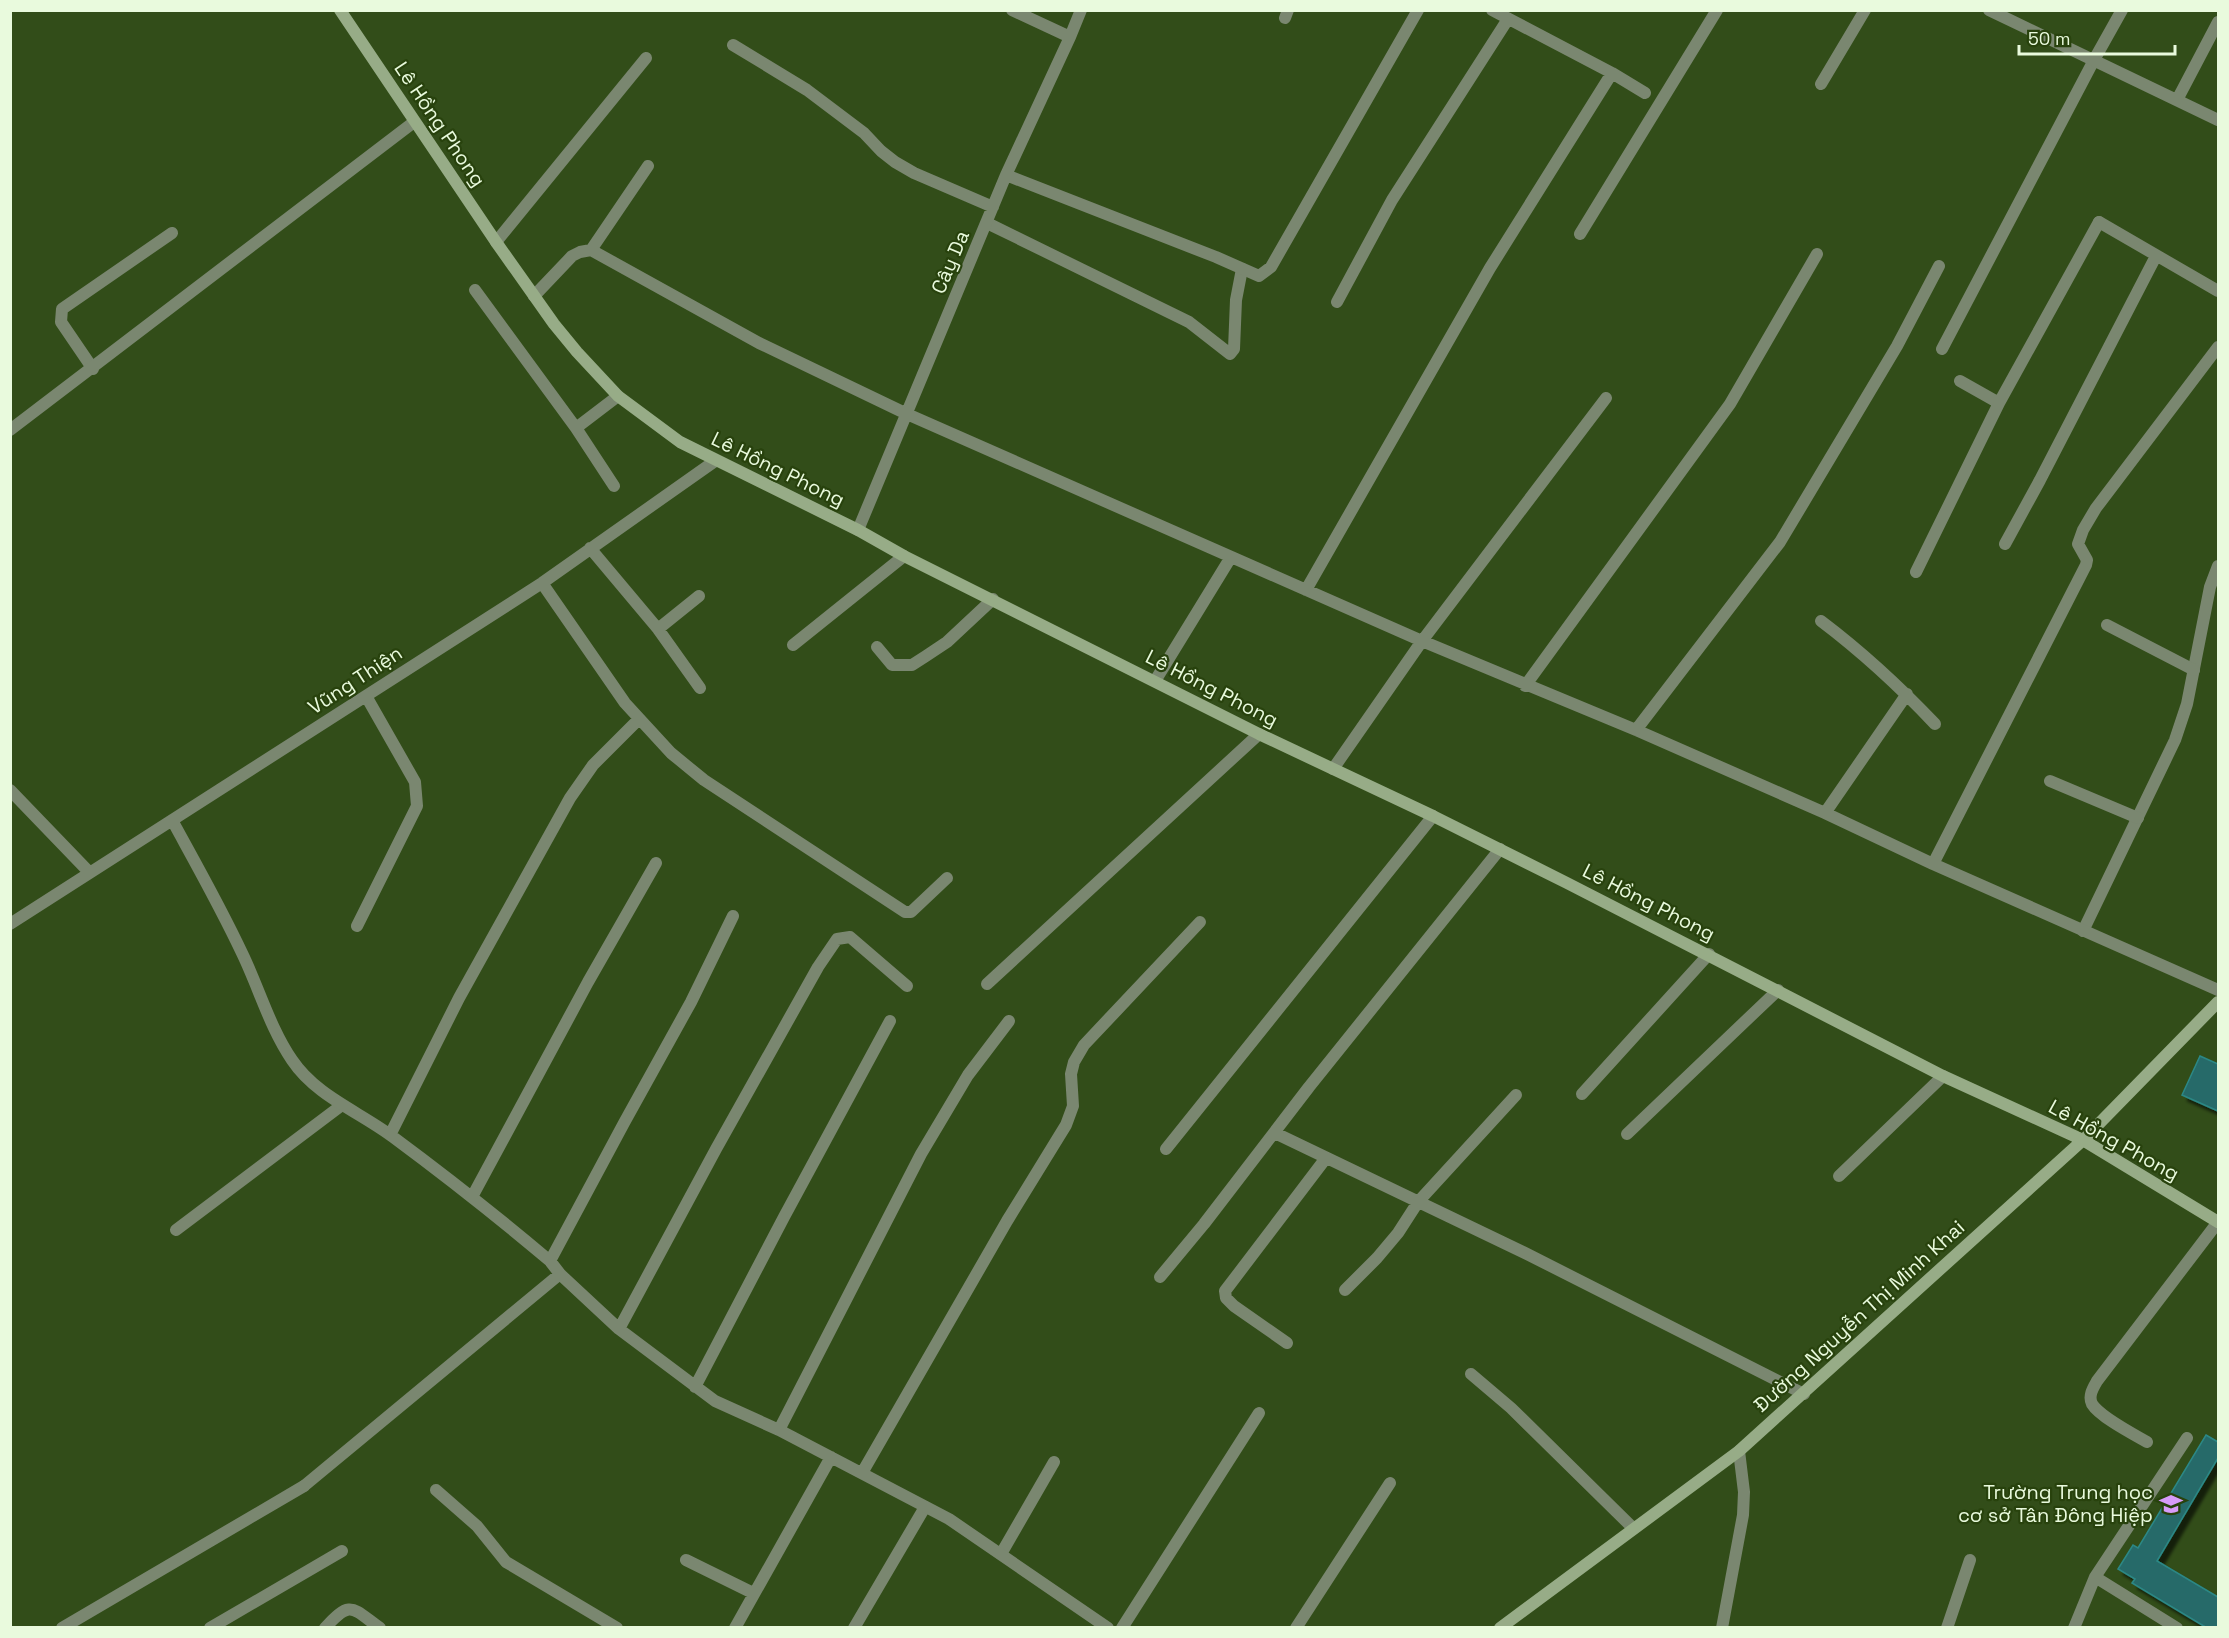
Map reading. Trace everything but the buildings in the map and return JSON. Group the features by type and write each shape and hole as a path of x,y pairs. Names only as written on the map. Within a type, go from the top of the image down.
{"main road":[{"name":"Lê Hồng Phong","path":"340,10 496,242 577,352 618,396 680,442 1259,734 1500,849 1709,954 1943,1076 2083,1140 2218,1222"},
{"name":"Đường Nguyễn Thị Minh Khai","path":"1500,1628 1739,1451 2083,1140 2218,1002"}],"street":[{"path":"1012,10 1070,37"},
{"name":"Cây Da","path":"858,530 1006,176 1081,10"},
{"path":"1006,176 1206,253 1259,276 1271,267 1418,10"},
{"path":"1492,10 1612,73 1645,93"},
{"path":"1580,234 1717,10"},
{"path":"1821,84 1865,10"},
{"path":"1989,10 2218,120"},
{"path":"1942,349 2122,10"},
{"path":"1337,302 1392,200 1508,20"},
{"path":"2176,100 2218,22"},
{"path":"733,45 807,90 864,133 880,151 895,162 914,173 993,207"},
{"path":"496,242 646,58"},
{"path":"1306,590 1490,268 1612,73"},
{"path":"10,430 93,369 414,122"},
{"path":"591,250 648,166"},
{"path":"1916,572 1999,404 2099,222 2218,291"},
{"path":"987,223 1189,321 1230,354 1234,349 1236,300 1242,269"},
{"path":"93,369 61,321 62,309 172,233"},
{"path":"534,296 572,256 591,250 759,343 907,414 1422,641 1636,730 1825,813 1933,864 2218,990"},
{"path":"1526,686 1730,404 1817,254"},
{"path":"2005,544 2156,256"},
{"path":"1636,730 1780,542 1897,346 1939,266"},
{"path":"475,290 576,428 614,486"},
{"path":"1933,864 2086,565 2087,560 2078,544 2083,530 2103,499 2218,347"},
{"path":"1960,381 1999,404"},
{"path":"576,428 618,396"},
{"path":"1333,769 1422,641 1606,398"},
{"name":"Vũng Thiện","path":"10,924 542,583 716,461"},
{"path":"590,548 658,629 700,688"},
{"path":"793,645 904,556"},
{"path":"1155,681 1231,557"},
{"path":"2083,931 2175,740 2187,704 2210,587 2218,566"},
{"path":"542,583 639,719 671,753 704,780 905,912 918,908 947,878"},
{"path":"658,629 699,596"},
{"path":"877,647 892,665 912,665 947,642 993,599"},
{"path":"1821,621 1859,650 1907,694 1935,724"},
{"path":"2107,625 2194,670"},
{"path":"1825,813 1907,694"},
{"path":"357,926 417,806 418,796 415,782 366,696"},
{"path":"390,1135 459,998 570,798 593,765 639,719"},
{"path":"987,984 1259,734"},
{"path":"2050,781 2138,818"},
{"path":"10,790 89,872"},
{"path":"1166,1149 1433,816"},
{"path":"172,820 242,952 274,1027 292,1060 317,1085 342,1105 390,1135 472,1197 550,1261 560,1274 619,1329 695,1387 730,1409 779,1430 949,1519 1108,1628"},
{"path":"1160,1277 1500,849"},
{"path":"472,1197 588,982 656,863"},
{"path":"550,1261 691,1002 733,916"},
{"path":"862,1473 1066,1125 1073,1106 1071,1074 1074,1062 1084,1045 1200,922"},
{"path":"619,1329 736,1112 818,967 837,939 850,937 907,986"},
{"path":"1582,1094 1709,954"},
{"path":"1627,1134 1778,990"},
{"path":"695,1387 890,1021"},
{"path":"779,1430 927,1144 968,1075 1009,1021"},
{"path":"1839,1176 1943,1076"},
{"path":"1345,1290 1398,1233 1418,1202 1516,1095"},
{"path":"176,1230 342,1105"},
{"path":"1275,1132 1525,1253 1804,1394"},
{"path":"1287,1343 1234,1306 1226,1298 1225,1291 1326,1158"},
{"path":"2147,1442 2117,1425 2092,1404 2090,1395 2097,1381 2218,1222"},
{"path":"62,1628 304,1486 560,1274"},
{"path":"1471,1374 1511,1408 1633,1528"},
{"path":"1122,1628 1259,1413"},
{"path":"2074,1628 2095,1577 2187,1438"},
{"path":"1722,1628 1743,1515 1744,1492 1739,1451"},
{"path":"735,1628 831,1457"},
{"path":"1001,1554 1054,1462"},
{"path":"1296,1628 1390,1483"},
{"path":"436,1490 477,1526 506,1562 617,1628"},
{"path":"854,1628 925,1507"},
{"path":"210,1628 342,1551"},
{"path":"686,1560 753,1593"},
{"path":"1947,1628 1970,1560"},
{"path":"2095,1577 2177,1628"},
{"path":"325,1628 340,1612 346,1609 353,1609 380,1628"}],"place":[{"name":"Trường Trung học cơ sở Tân Đông Hiệp","path":"2171,1504"}]}
